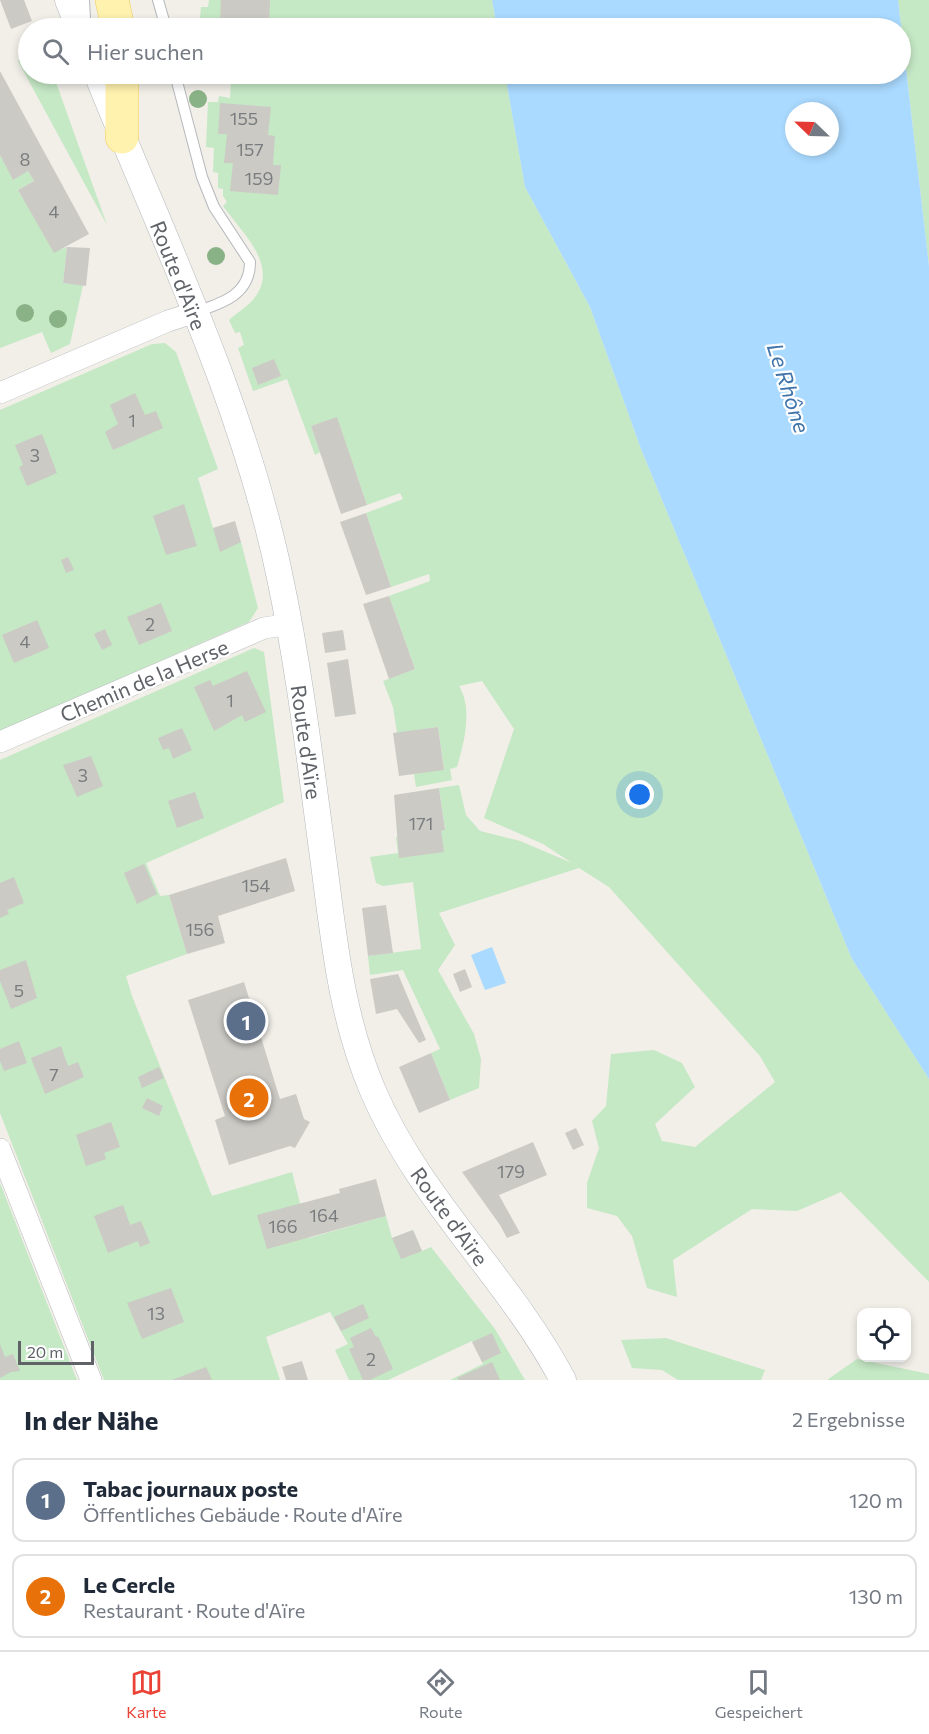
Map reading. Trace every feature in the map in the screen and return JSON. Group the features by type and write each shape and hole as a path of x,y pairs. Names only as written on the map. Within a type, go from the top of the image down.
{"main road":[{"path":"112,0 116,18"},
{"path":"122,84 122,137"}],"street":[{"path":"68,0 75,18"},
{"name":"Route d'Aïre","path":"101,84 196,312 255,481 290,624 339,979 358,1051 374,1092 406,1155 444,1212 535,1334 563,1380"},
{"path":"0,393 168,321 196,312"},
{"name":"Chemin de la Herse","path":"0,742 264,628 290,624"},
{"path":"0,1149 91,1380"}],"lane":[{"path":"84,0 85,18"},
{"path":"158,0 163,18"},
{"path":"178,84 202,177 214,207 245,252 249,262 247,282 233,297 196,312"}],"green space":[{"path":"209,0 492,0 495,18 200,18 201,7 208,7"},
{"path":"898,0 929,0 929,266 908,84 911,84 911,18 900,18"},
{"path":"30,84 57,84 107,225"},
{"path":"231,84 507,84 525,187 590,307 641,449 852,959 929,1079 929,1282 841,1192 797,1211 752,1209 673,1260 677,1297 647,1288 632,1236 617,1216 587,1208 587,1183 599,1148 592,1121 606,1106 611,1054 654,1050 682,1063 695,1087 655,1124 662,1141 695,1147 775,1082 760,1056 609,887 579,868 439,913 455,945 438,970 474,1034 481,1059 479,1088 450,1100 431,1053 440,1049 403,970 370,975 368,956 421,949 413,882 383,886 376,883 370,857 398,853 396,837 445,830 439,788 459,785 466,815 480,831 520,841 572,863 543,844 484,818 514,729 482,681 459,686 466,705 466,726 457,767 450,769 452,780 416,787 414,774 444,769 438,727 397,733 393,707 383,681 415,669 389,596 430,581 429,574 391,587 366,513 403,499 400,493 367,505 337,418 311,426 320,452 315,455 287,379 253,391 238,348 244,345 240,332 235,333 229,320 250,303 259,290 263,277 261,264 249,240 223,206 227,202 223,196 223,189 218,188 218,173 213,172 214,148 206,147 208,102 218,102 219,96 230,98"},
{"path":"0,155 13,179 28,171 34,181 18,190 54,252 67,247 63,283 83,285 70,344 51,353 42,332 0,348"},
{"path":"165,343 176,352 218,469 198,478 213,528 241,542 258,608 249,622 0,731 0,410 152,344"},
{"path":"254,648 264,652 284,802 146,863 160,896 169,895 187,954 126,976 132,996 212,1196 292,1172 309,1238 386,1216 392,1238 413,1230 422,1251 431,1247 495,1329 525,1380 450,1380 483,1364 472,1341 388,1380 349,1380 335,1350 348,1344 330,1312 266,1337 280,1380 104,1380 0,1113 0,760"},
{"path":"0,1183 77,1380 0,1380"},
{"path":"666,1338 765,1370 761,1380 678,1380 662,1370 632,1368 621,1340"},
{"path":"857,1359 857,1362 871,1362 929,1374 929,1380 827,1380"}],"water":[{"path":"492,0 898,0 900,18 495,18"},
{"name":"Le Rhône","path":"507,84 908,84 929,266 929,1079 852,959 641,449 590,307 525,187"},
{"path":"492,947 506,983 485,990 471,955"}],"building":[{"path":"0,0 24,0 31,18 18,18 18,26 11,29"},
{"path":"221,0 270,0 269,18 220,18"},
{"path":"0,71 89,234 54,253 18,190 34,181 28,171 13,180 0,155"},
{"path":"220,103 271,107 268,135 275,136 273,165 281,165 278,195 230,191 233,163 224,163 227,134 218,134"},
{"path":"67,247 90,248 86,286 63,283"},
{"path":"274,359 281,376 258,385 252,368"},
{"path":"135,393 145,415 156,411 163,428 113,450 105,432 118,424 110,405"},
{"path":"337,417 367,505 341,514 311,426"},
{"path":"42,434 57,473 27,486 19,467 23,465 15,445"},
{"path":"184,504 197,546 166,555 153,516"},
{"path":"366,513 391,587 366,595 340,522"},
{"path":"235,521 241,542 220,552 213,528"},
{"path":"68,557 74,570 66,573 61,560"},
{"path":"389,596 415,669 389,679 363,604"},
{"path":"161,603 172,631 139,645 127,617"},
{"path":"37,620 49,648 14,663 2,635"},
{"path":"105,629 112,645 102,650 94,634"},
{"path":"343,630 346,650 325,653 322,633"},
{"path":"348,659 356,714 335,717 327,663"},
{"path":"247,671 266,712 245,722 242,715 214,731 194,687 210,680 213,686"},
{"path":"438,727 444,770 399,776 393,733"},
{"path":"182,728 192,750 173,759 169,748 163,750 158,738"},
{"path":"91,756 103,786 77,797 63,765"},
{"path":"439,788 445,830 441,831 444,852 399,858 394,795"},
{"path":"195,792 204,818 177,828 168,801"},
{"path":"286,858 295,891 218,916 225,943 187,954 169,895"},
{"path":"144,864 157,894 137,904 124,873"},
{"path":"14,877 24,903 7,910 9,914 0,918 0,883"},
{"path":"386,905 393,953 368,956 362,908"},
{"path":"26,960 37,998 11,1009 0,981 0,970"},
{"path":"465,969 472,987 460,992 453,974"},
{"path":"398,974 426,1040 419,1043 397,1009 376,1014 370,979"},
{"path":"244,982 280,1099 296,1094 304,1119 310,1122 295,1148 290,1146 229,1165 215,1120 225,1116 188,1000"},
{"path":"19,1041 27,1063 4,1071 0,1061 0,1049"},
{"path":"61,1046 68,1066 78,1062 84,1077 45,1094 31,1058"},
{"path":"431,1053 450,1100 419,1113 399,1067"},
{"path":"159,1067 164,1078 142,1088 138,1077"},
{"path":"147,1098 163,1106 159,1116 142,1108"},
{"path":"111,1122 120,1147 104,1153 106,1159 86,1166 76,1135"},
{"path":"576,1128 584,1145 573,1150 565,1133"},
{"path":"533,1142 547,1175 499,1195 520,1233 507,1238 462,1172"},
{"path":"376,1179 386,1216 267,1249 257,1215 340,1193 339,1189"},
{"path":"123,1205 130,1225 141,1221 150,1243 140,1247 138,1241 108,1253 94,1216"},
{"path":"413,1230 422,1251 401,1259 392,1238"},
{"path":"171,1288 184,1322 142,1339 127,1303"},
{"path":"363,1304 369,1318 341,1331 334,1317"},
{"path":"371,1328 376,1337 378,1336 393,1369 370,1380 363,1380 349,1349 354,1347 350,1338"},
{"path":"492,1333 501,1353 482,1362 472,1342"},
{"path":"0,1344 5,1357 13,1354 20,1371 11,1372 0,1378"},
{"path":"302,1361 308,1380 286,1380 282,1367"},
{"path":"492,1362 500,1380 459,1380 457,1378"},
{"path":"206,1367 212,1380 172,1380"}],"place":[{"name":"Tabac journaux poste","path":"246,1021"},
{"name":"Le Cercle","path":"249,1098"}]}
